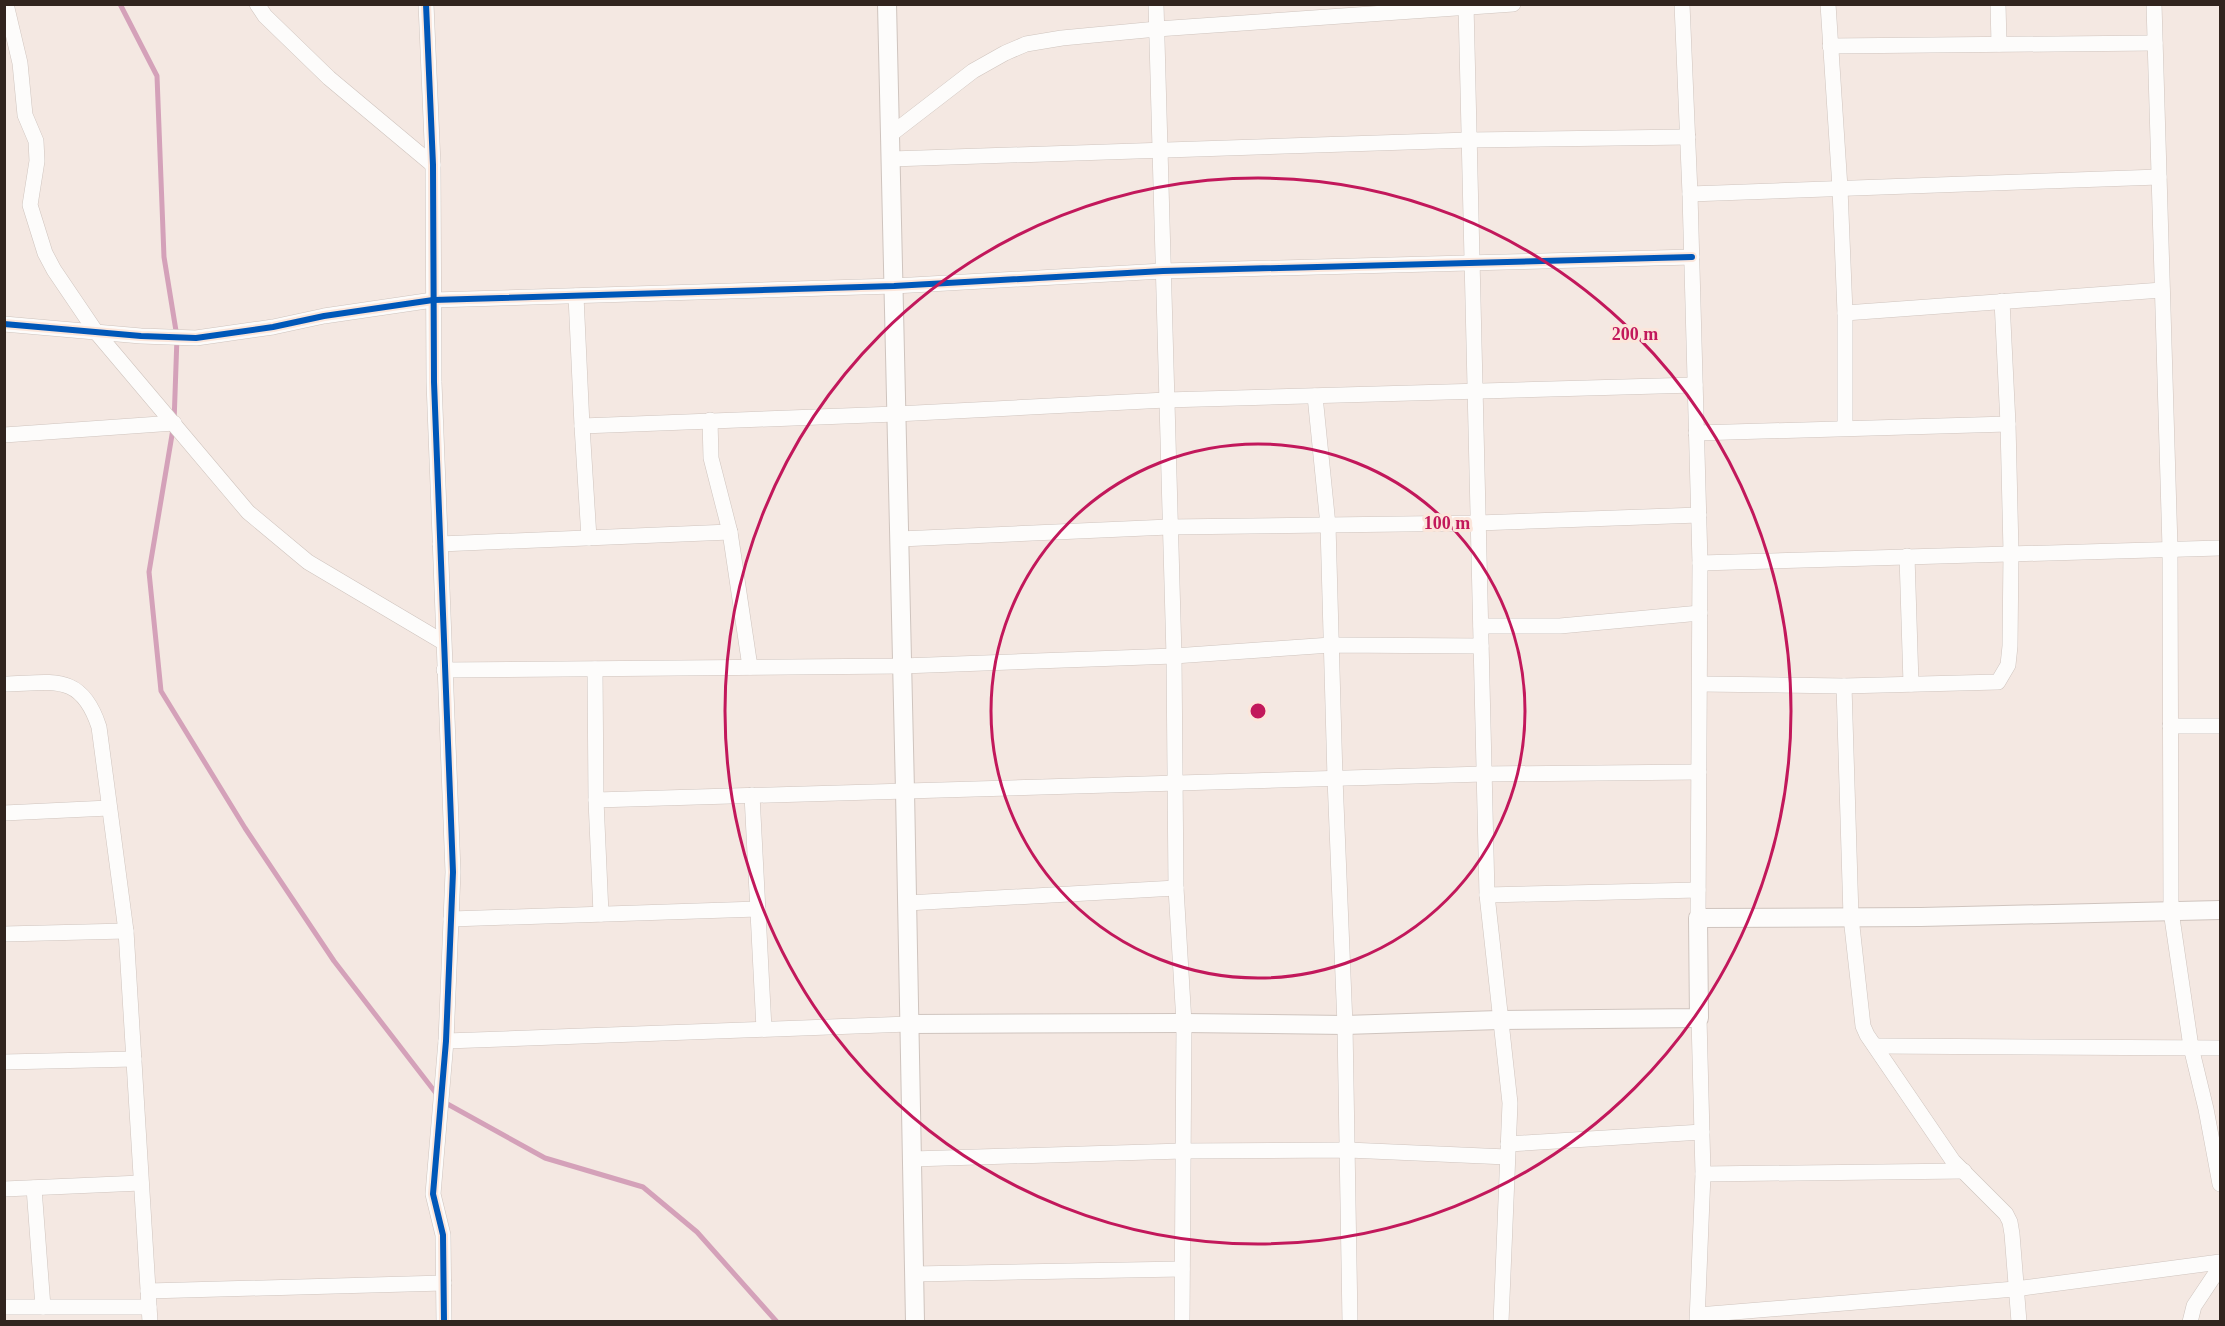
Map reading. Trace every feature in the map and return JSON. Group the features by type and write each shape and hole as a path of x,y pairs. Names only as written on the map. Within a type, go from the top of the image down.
{"street":[{"path":"6,4 9,35 20,63 25,115 36,141 37,161 30,206 35,225 54,270 96,332 248,512 308,562 443,642"},
{"path":"257,4 265,16 328,78 433,165"},
{"path":"426,4 433,165 434,382 453,872 446,1041 433,1194 443,1235 444,1322"},
{"path":"887,4 915,1322"},
{"path":"1156,4 1174,657 1176,888 1184,1023 1182,1322"},
{"path":"890,135 973,71 1026,44 1062,38 1157,29 1513,4"},
{"path":"1682,4 1690,194 1700,563 1698,918 1703,1174 1698,1318 2015,1289 2220,1265"},
{"path":"1828,4 1840,188 1845,313 1845,428"},
{"path":"1998,4 1999,45"},
{"path":"2154,4 2170,548 2171,911 2191,1047 2206,1109 2220,1184"},
{"path":"1466,7 1487,895 1499,1020 1510,1103 1501,1322"},
{"path":"1830,46 2155,43"},
{"path":"891,159 1469,140 1688,137"},
{"path":"1690,194 2159,177"},
{"path":"4,324 196,338 433,300 894,286 1163,271 1692,257"},
{"path":"1845,313 2162,290"},
{"path":"576,296 588,538"},
{"path":"1700,684 1844,686 1998,681 2008,665 2010,646 2011,552 2002,301"},
{"path":"582,426 896,414 1166,400 1695,385"},
{"path":"1315,396 1328,525 1345,1025 1350,1322"},
{"path":"710,420 711,458 730,532 750,667"},
{"path":"4,435 174,423"},
{"path":"1696,433 2008,424"},
{"path":"900,539 1169,527 1478,523 1699,515"},
{"path":"440,544 730,532"},
{"path":"1700,563 2011,552 2220,548"},
{"path":"1907,556 1911,684"},
{"path":"1481,626 1560,626 1700,613"},
{"path":"444,670 902,666 1174,657 1331,645 1481,646"},
{"path":"595,669 596,800 601,914"},
{"path":"4,684 62,683 77,690 87,700 99,727 126,931 149,1314 43,1307 4,1307"},
{"path":"1844,686 1851,917 1863,1026 1953,1161 2006,1214 2010,1222 2019,1322"},
{"path":"2170,726 2220,726"},
{"path":"596,800 1484,774 1699,772"},
{"path":"752,795 764,1029"},
{"path":"4,813 109,808"},
{"path":"907,903 1176,888"},
{"path":"1487,895 1698,890"},
{"path":"452,919 758,909"},
{"path":"1698,918 2220,910"},
{"path":"4,934 126,931"},
{"path":"446,1041 909,1024 1345,1025 1499,1020 1699,1018"},
{"path":"1875,1046 2220,1048"},
{"path":"4,1062 134,1059"},
{"path":"912,1159 1183,1151 1507,1150 1702,1132"},
{"path":"1703,1174 1964,1171"},
{"path":"4,1190 141,1183"},
{"path":"34,1188 43,1307"},
{"path":"2190,1322 2194,1306 2220,1265"},
{"path":"914,1274 1182,1269"},
{"path":"148,1291 444,1283"}],"waterway":[{"path":"120,4 157,76 164,257 177,337 174,423 149,572 161,691 245,828 334,961 442,1101 545,1158 643,1187 697,1232 777,1322"}],"cycle path":[{"path":"426,4 433,165 434,382 453,872 446,1041 433,1194 443,1235 444,1322"},
{"path":"4,324 141,336 196,338 433,300 894,286 1163,271 1692,257"}]}
